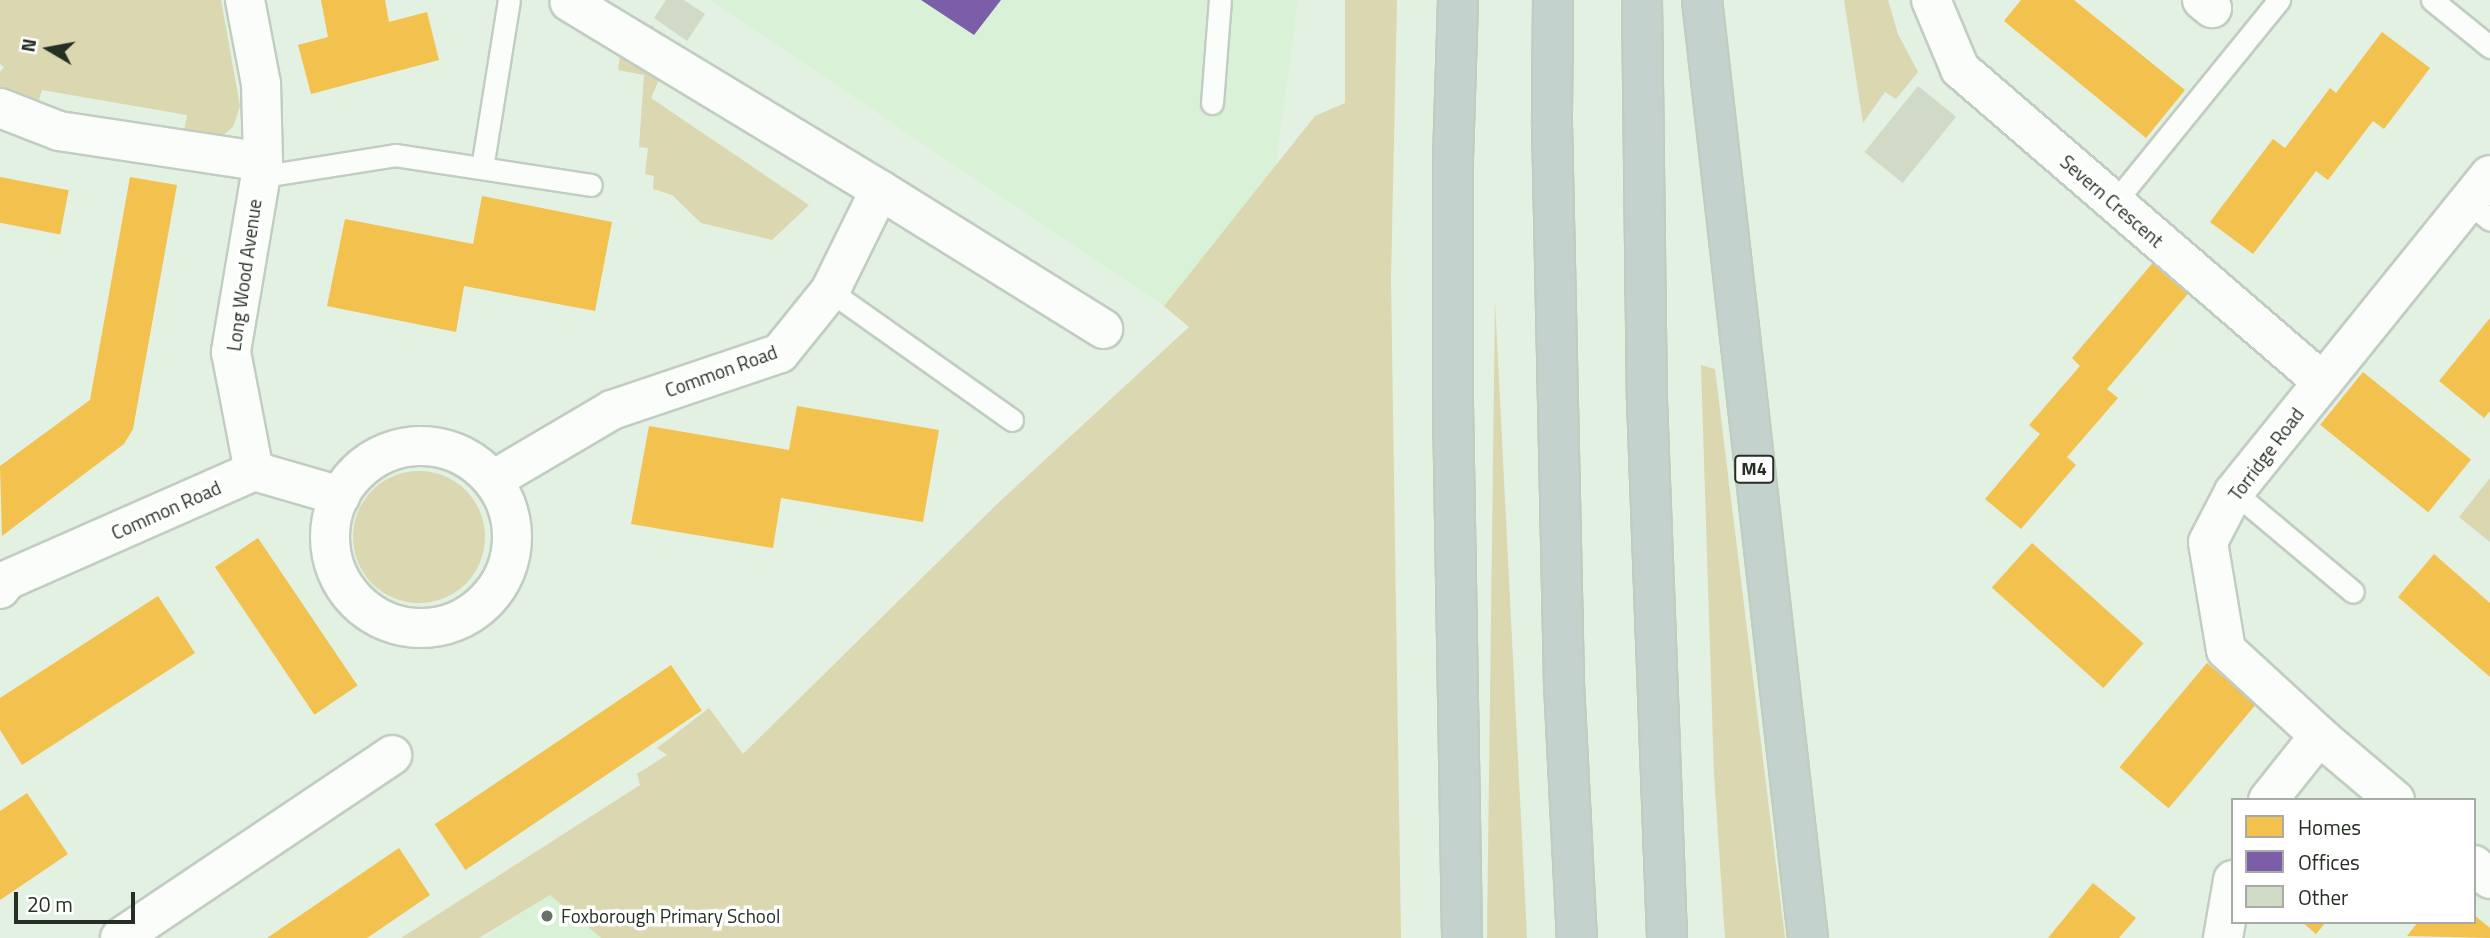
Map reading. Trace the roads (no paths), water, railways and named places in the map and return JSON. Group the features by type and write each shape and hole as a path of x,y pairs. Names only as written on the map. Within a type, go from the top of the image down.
{"highway":[{"path":"1458,0 1453,161 1453,404 1462,938"},
{"path":"1553,0 1552,124 1564,684 1577,938"},
{"path":"1642,0 1647,414 1668,938"},
{"name":"M4","path":"1702,0 1808,938"}],"street":[{"name":"Long Wood Avenue","path":"245,0 261,85 260,169 231,352 254,471"},
{"name":"Severn Crescent","path":"1931,0 1960,69 2322,382"},
{"path":"569,2 1103,329"},
{"path":"0,108 59,131 260,169"},
{"name":"Common Road","path":"493,480 612,410 780,353 830,291 880,190"},
{"name":"Torridge Road","path":"2393,798 2319,736 2226,650 2208,542 2234,492 2322,382 2483,199"},
{"path":"412,446 443,448 461,456 493,480 508,506 513,535 509,564 495,591 474,612 447,625 418,628 388,622 363,608 343,584 332,556 331,525 340,496 358,471 366,465 383,454 412,446"},
{"path":"254,471 340,496"},
{"name":"Common Road","path":"2,581 254,471"},
{"path":"2271,798 2319,736"},
{"path":"120,938 392,755"},
{"path":"2476,868 2490,879"},
{"path":"2223,938 2231,892"}],"lane":[{"path":"482,168 509,0"},
{"path":"1212,103 1220,0"},
{"path":"2114,203 2279,0"},
{"path":"2432,0 2490,47"},
{"path":"260,169 395,155 591,185"},
{"path":"830,291 1012,420"},
{"path":"2234,492 2353,592"}],"place":[{"name":"Foxborough Primary School","path":"547,916"}]}
